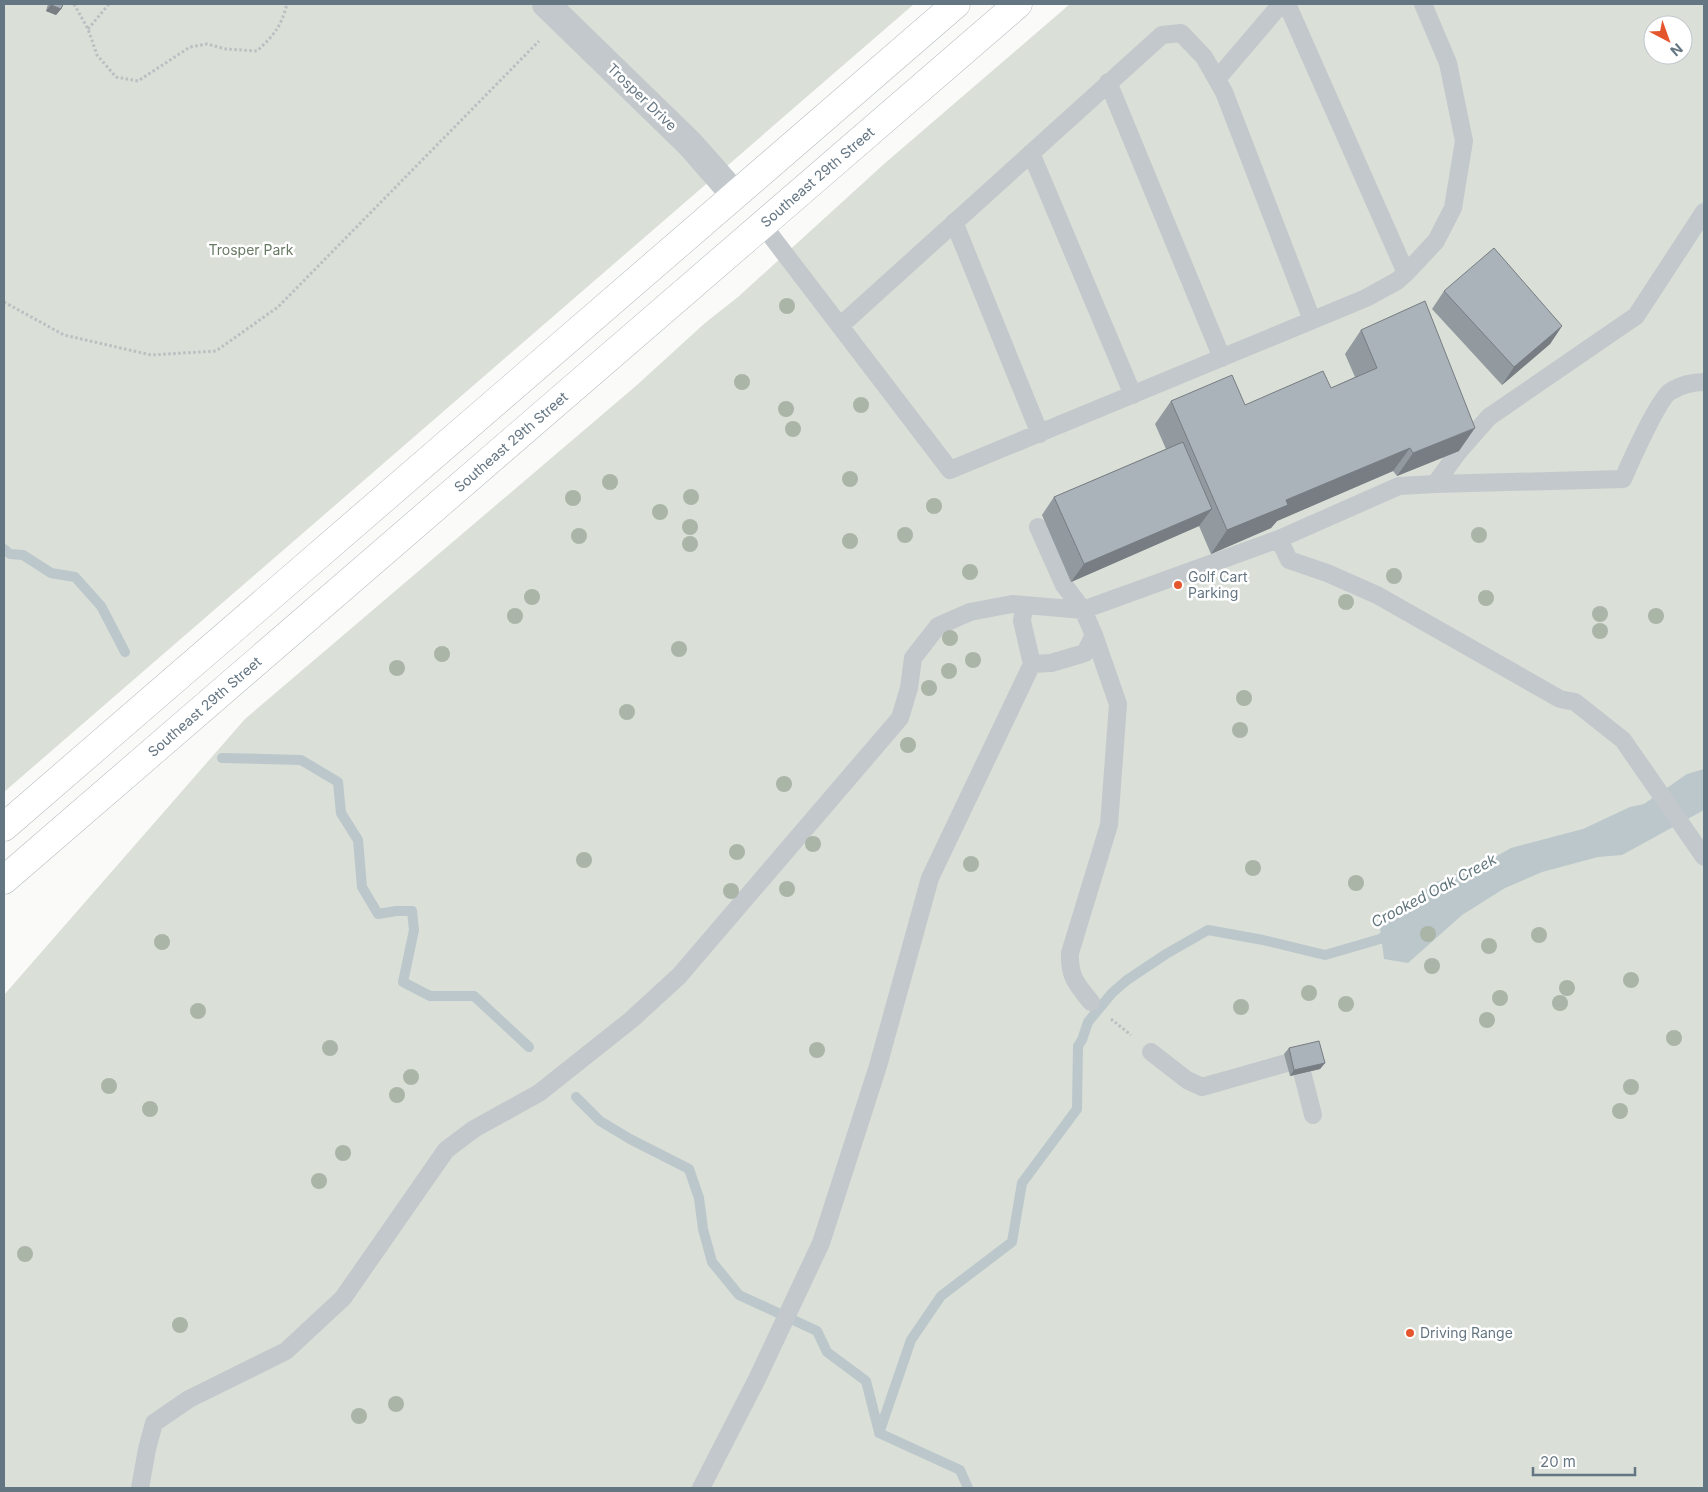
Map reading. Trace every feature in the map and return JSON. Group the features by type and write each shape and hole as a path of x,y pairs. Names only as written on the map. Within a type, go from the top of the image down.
{"main road":[{"path":"4,827 956,4"},
{"name":"Southeast 29th Street","path":"4,880 1018,4"},
{"path":"734,194 762,224"},
{"path":"199,658 225,688"}],"street":[{"name":"Trosper Drive","path":"554,11 690,144 734,194"}],"lane":[{"path":"1217,79 1281,4"},
{"path":"1287,4 1406,273"},
{"path":"762,224 950,470 1366,298 1397,281 1406,273 1436,241 1453,208 1464,141 1448,63 1423,4"},
{"path":"840,326 1162,35 1181,33 1204,57 1224,92 1312,320"},
{"path":"1108,82 1222,358"},
{"path":"1031,153 1133,395"},
{"path":"1435,484 1459,451 1489,418 1636,316 1704,212"},
{"path":"954,222 1040,434"},
{"path":"140,1488 154,1423 189,1399 286,1351 344,1298 446,1150 474,1129 539,1093 631,1020 679,976 900,718 909,688 913,658 938,626 970,612 1012,604 1083,610 1279,539 1399,486 1623,479 1657,408 1669,391 1693,382 1704,382"},
{"path":"1038,527 1064,585 1083,610 1094,635 1118,704 1109,825 1070,953 1069,967 1077,984 1091,1002"},
{"path":"1279,539 1288,560 1327,573 1377,595 1560,698 1575,702 1623,740 1704,856"},
{"path":"701,1488 757,1379 821,1242 878,1066 930,878 1032,664 1022,621 1024,605"},
{"path":"1032,664 1051,663 1085,653 1094,635"},
{"path":"1085,653 1106,671"},
{"path":"1151,1052 1187,1080 1202,1087 1300,1060 1313,1115"}],"path":[{"path":"74,4 88,29 97,55 116,77 138,81 190,47 207,44 226,49 257,51 272,37 282,21 287,4"},
{"path":"88,29 109,4"},
{"path":"4,302 64,335 83,340 151,355 216,351 278,307 554,11"},
{"path":"1091,1002 1151,1052"}],"green space":[{"name":"Trosper Park","path":"4,4 914,4 4,792"},
{"path":"1070,4 1704,4 1704,1488 4,1488 4,995 245,719 637,385 705,323 738,297 884,164"}],"water":[{"path":"1704,769 1704,810 1622,855 1598,857 1542,872 1505,888 1462,915 1408,963 1384,959 1380,927 1394,910 1437,882 1511,848 1583,829 1630,807 1644,804 1687,774"}],"building":[{"path":"51,4 63,4 61,9"},
{"path":"1494,248 1562,326 1514,367 1444,291"},
{"path":"1425,301 1475,428 1413,453 1410,448 1286,500 1288,505 1227,530 1171,401 1232,375 1245,405 1323,371 1331,388 1377,368 1361,330"},
{"path":"1183,442 1212,509 1084,564 1054,497"},
{"path":"1319,1041 1325,1063 1294,1070 1289,1048"}],"waterway":[{"path":"4,549 10,554 23,555 51,573 75,577 101,606 125,652"},
{"path":"222,758 301,760 338,782 341,813 358,840 362,887 378,914 412,911 414,930 403,982 430,996 474,996 529,1047"},
{"name":"Crooked Oak Creek","path":"879,1433 911,1340 941,1296 1012,1242 1022,1183 1077,1109 1078,1046 1088,1022 1112,993 1127,980 1166,954 1208,930 1263,940 1325,955 1380,939 1393,932"},
{"path":"576,1097 600,1121 630,1139 689,1169 699,1198 703,1229 712,1262 739,1295 817,1331 827,1352 866,1381 879,1432"},
{"name":"Crooked Oak Creek","path":"879,1433 960,1470 968,1488"}],"place":[{"name":"Golf Cart Parking","path":"1178,585"},
{"name":"Driving Range","path":"1410,1333"}]}
